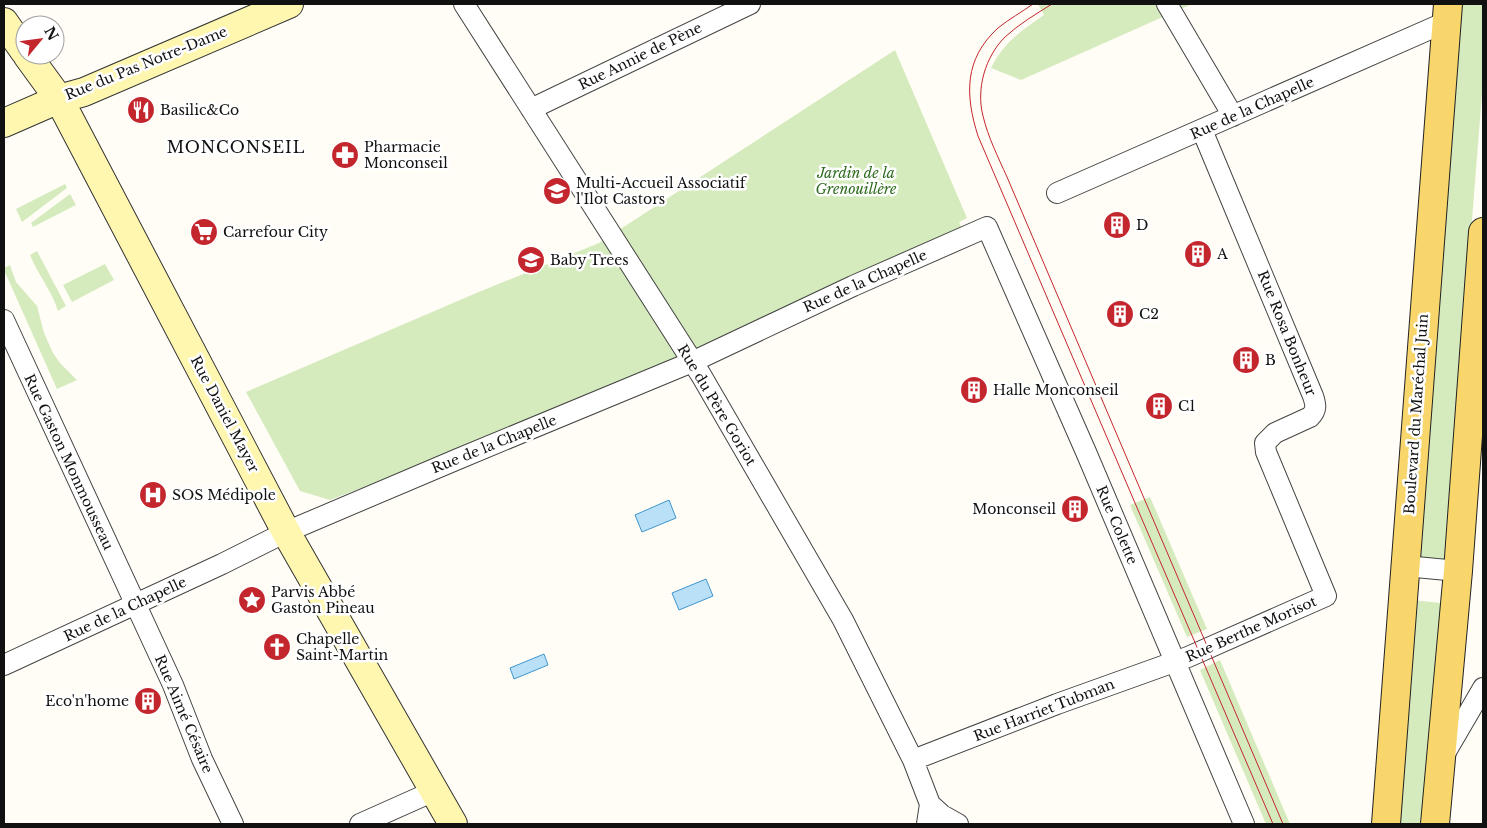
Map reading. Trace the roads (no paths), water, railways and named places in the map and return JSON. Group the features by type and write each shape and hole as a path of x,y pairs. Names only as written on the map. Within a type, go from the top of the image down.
{"main road":[{"name":"Rue du Pas Notre-Dame","path":"4,123 59,99 84,92 289,4"},
{"name":"Boulevard du Maréchal Juin","path":"1386,824 1447,13"},
{"path":"4,22 15,38"},
{"name":"Rue Daniel Mayer","path":"34,65 59,99 286,532 453,824"},
{"path":"1436,824 1458,571 1483,232"}],"street":[{"name":"Rue du Père Goriot","path":"464,4 692,362 843,620 914,760 930,804 927,824"},
{"name":"Rue Annie de Pène","path":"531,109 750,4"},
{"path":"1167,4 1233,116"},
{"name":"Rue de la Chapelle","path":"1057,193 1233,116 1447,13"},
{"name":"Rue Rosa Bonheur","path":"1202,130 1316,407 1310,417 1274,433 1265,443 1265,446 1326,596"},
{"name":"Rue de la Chapelle","path":"4,665 222,564 286,532 692,362 986,226"},
{"name":"Rue Colette","path":"986,226 1086,452 1244,824"},
{"name":"Rue Gaston Monmousseau","path":"4,320 135,604"},
{"path":"1405,566 1458,571"},
{"name":"Rue Berthe Morisot","path":"1176,662 1326,596"},
{"name":"Rue Aimé Césaire","path":"135,604 172,685 202,759 233,824"},
{"name":"Rue Harriet Tubman","path":"914,760 1057,704 1176,662"},
{"path":"1441,758 1483,688"},
{"path":"360,824 434,791"},
{"path":"930,804 942,815 958,824"}],"water":[{"path":"669,500 676,518 642,532 635,515"},
{"path":"706,579 713,596 679,610 672,593"},
{"path":"544,654 548,665 514,679 510,668"}],"tram line":[{"path":"1033,4 998,28 987,40 973,65 970,78 970,92 971,106 978,136 1273,824"},
{"path":"1052,4 1010,32 992,54 987,64 982,84 981,106 985,124 1283,824"}],"place":[{"name":"Basilic&Co","path":"141,110"},
{"name":"Pharmacie Monconseil","path":"345,155"},
{"name":"Multi-Accueil Associatif l'Ilot Castors","path":"557,191"},
{"name":"D","path":"1117,225"},
{"name":"Carrefour City","path":"204,232"},
{"name":"A","path":"1198,254"},
{"name":"Baby Trees","path":"531,260"},
{"name":"C2","path":"1120,314"},
{"name":"B","path":"1246,360"},
{"name":"Halle Monconseil","path":"974,390"},
{"name":"C1","path":"1159,406"},
{"name":"SOS Médipole","path":"153,495"},
{"name":"Monconseil","path":"1075,509"},
{"name":"Parvis Abbé Gaston Pineau","path":"252,600"},
{"name":"Chapelle Saint-Martin","path":"277,647"},
{"name":"Eco'n'home","path":"148,701"}],"district":[{"name":"MONCONSEIL","path":"236,147"}],"park label":[{"name":"Jardin de la Grenouillère","path":"856,182"}]}
